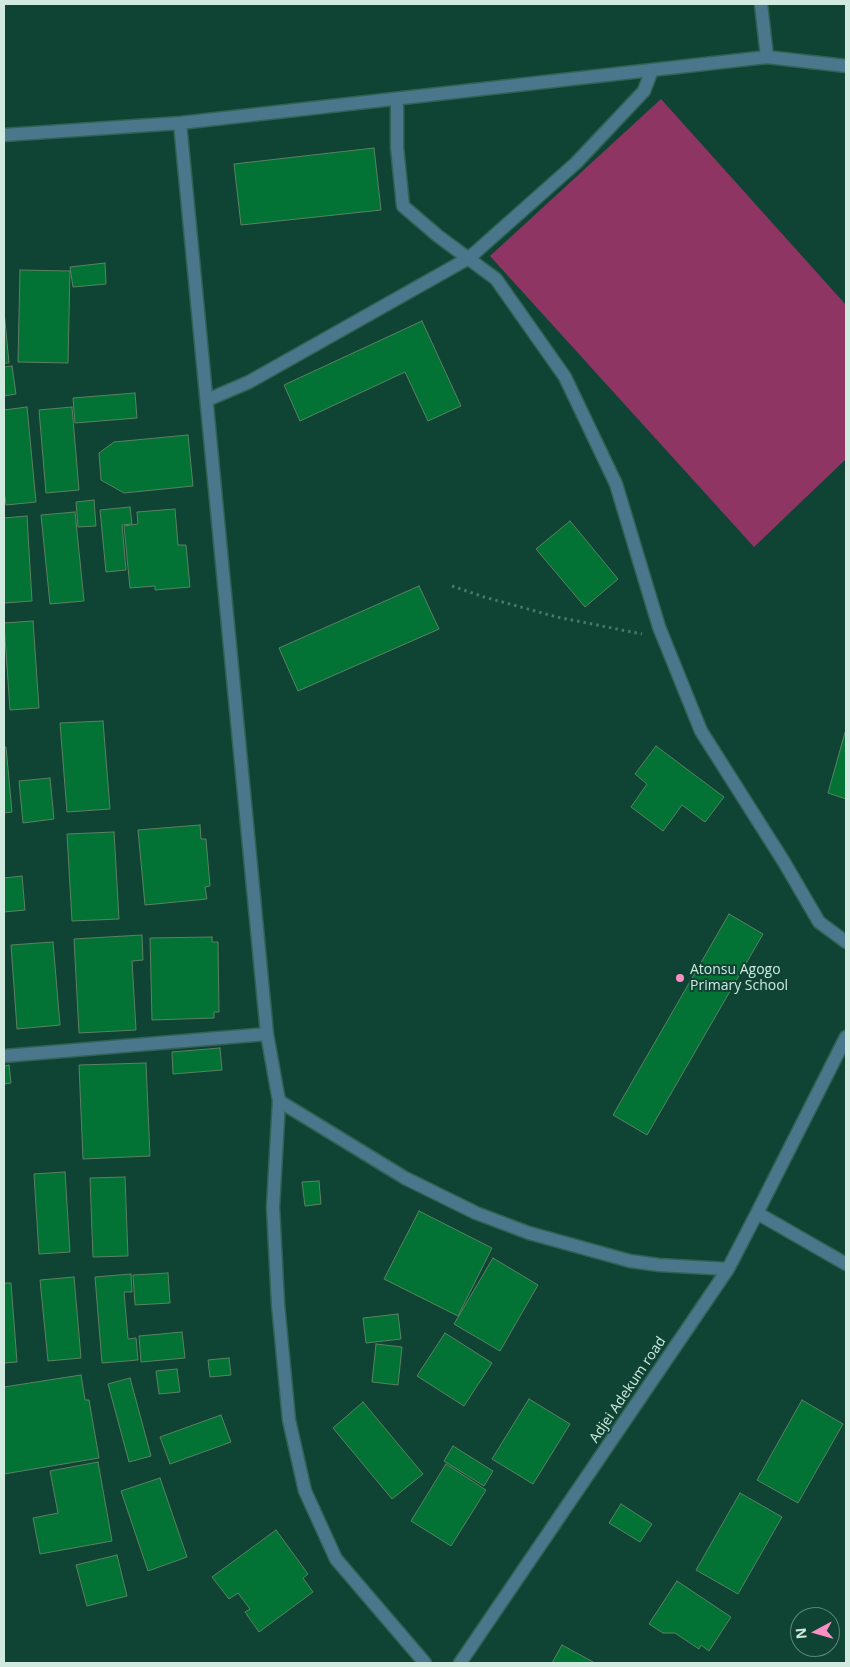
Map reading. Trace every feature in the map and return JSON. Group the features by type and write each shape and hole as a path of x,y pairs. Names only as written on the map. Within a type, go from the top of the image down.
{"street":[{"path":"762,4 767,57"},
{"path":"4,135 180,123 767,57 846,66"},
{"path":"207,400 249,382 469,258 576,163 644,91 652,70"},
{"path":"397,100 397,147 403,206 496,279 565,377 616,484 664,639 701,732 784,862 819,922 846,942"},
{"path":"180,123 267,1034 278,1101 273,1208 278,1304 289,1420 305,1491 336,1559 425,1663"},
{"path":"4,1056 267,1034"},
{"name":"Adjei Adekum road","path":"460,1663 728,1269 846,1037"},
{"path":"278,1101 405,1178 476,1212 520,1229 630,1261 659,1265 728,1269"},
{"path":"758,1213 846,1264"}],"path":[{"path":"452,586 557,617 621,628 664,639"}],"shaded area":[{"path":"661,99 846,305 846,459 754,547 490,256"}],"building":[{"path":"374,148 381,210 241,225 234,164"},
{"path":"105,263 106,284 73,287 70,267"},
{"path":"20,270 70,271 68,363 18,362"},
{"path":"4,311 9,363 4,363"},
{"path":"422,321 461,406 428,421 405,372 300,421 284,385"},
{"path":"12,366 16,394 4,396 4,367"},
{"path":"135,393 137,418 75,423 73,398"},
{"path":"27,407 36,502 6,505 4,496 4,410"},
{"path":"72,407 79,490 46,493 39,410"},
{"path":"188,435 193,486 124,493 101,480 99,453 114,442"},
{"path":"94,500 96,526 78,527 76,502"},
{"path":"130,507 132,524 122,525 126,570 106,572 100,510"},
{"path":"175,509 178,545 186,545 190,587 155,590 155,586 130,588 124,526 138,524 137,512"},
{"path":"75,512 84,601 50,604 41,515"},
{"path":"27,516 32,601 4,603 4,518"},
{"path":"570,521 618,579 585,607 536,549"},
{"path":"419,586 439,629 298,691 279,648"},
{"path":"33,621 39,708 10,710 4,623"},
{"path":"103,721 110,809 67,812 60,723"},
{"path":"846,729 846,799 828,793"},
{"path":"656,746 724,797 705,822 682,805 663,831 631,807 647,784 635,774"},
{"path":"4,747 6,747 12,812 4,813"},
{"path":"50,778 54,819 23,823 19,781"},
{"path":"200,825 201,839 206,839 210,886 205,887 207,899 145,905 138,830"},
{"path":"114,832 119,919 72,921 67,834"},
{"path":"22,876 25,910 4,912 4,878"},
{"path":"729,914 763,934 647,1135 613,1115"},
{"path":"142,935 143,960 132,961 136,1030 79,1033 74,939"},
{"path":"212,937 212,942 218,942 219,1012 214,1012 214,1018 152,1020 150,938"},
{"path":"53,942 60,1025 17,1029 11,945"},
{"path":"220,1048 222,1070 173,1074 172,1052"},
{"path":"146,1063 150,1156 83,1159 79,1065"},
{"path":"9,1065 11,1083 4,1084 4,1066"},
{"path":"65,1172 70,1252 39,1254 34,1174"},
{"path":"125,1177 128,1256 93,1257 90,1178"},
{"path":"319,1181 321,1204 305,1206 302,1182"},
{"path":"419,1211 492,1248 458,1316 384,1279"},
{"path":"493,1258 538,1285 500,1351 454,1324"},
{"path":"168,1273 170,1303 135,1305 133,1275"},
{"path":"131,1274 132,1292 124,1292 128,1339 136,1338 138,1360 102,1363 95,1277"},
{"path":"74,1277 81,1358 48,1361 40,1280"},
{"path":"4,1283 11,1283 17,1362 4,1363"},
{"path":"398,1314 401,1339 366,1343 363,1318"},
{"path":"182,1332 185,1358 141,1362 139,1336"},
{"path":"445,1333 492,1363 464,1406 417,1376"},
{"path":"376,1344 402,1347 398,1385 372,1382"},
{"path":"229,1358 231,1375 210,1377 208,1360"},
{"path":"177,1369 180,1392 159,1394 156,1371"},
{"path":"81,1375 85,1400 89,1400 99,1458 4,1474 4,1387"},
{"path":"130,1378 151,1456 129,1462 108,1384"},
{"path":"529,1399 570,1424 533,1484 492,1459"},
{"path":"802,1400 843,1424 798,1503 757,1480"},
{"path":"363,1402 423,1474 392,1499 333,1428"},
{"path":"221,1415 231,1442 170,1464 160,1437"},
{"path":"453,1446 493,1471 484,1486 444,1461"},
{"path":"98,1462 112,1541 40,1554 33,1518 58,1513 50,1471"},
{"path":"446,1464 486,1490 451,1546 411,1521"},
{"path":"160,1478 187,1557 148,1571 121,1491"},
{"path":"740,1493 782,1517 738,1594 696,1570"},
{"path":"621,1504 652,1524 640,1542 609,1523"},
{"path":"276,1530 308,1574 303,1578 313,1592 259,1632 245,1612 250,1609 238,1593 229,1599 212,1577"},
{"path":"117,1555 127,1596 87,1606 76,1565"},
{"path":"677,1581 731,1617 709,1651 701,1645 699,1649 675,1633 663,1633 649,1624"},
{"path":"562,1645 595,1663 552,1663"}],"place":[{"name":"Atonsu Agogo Primary School","path":"680,978"}]}
